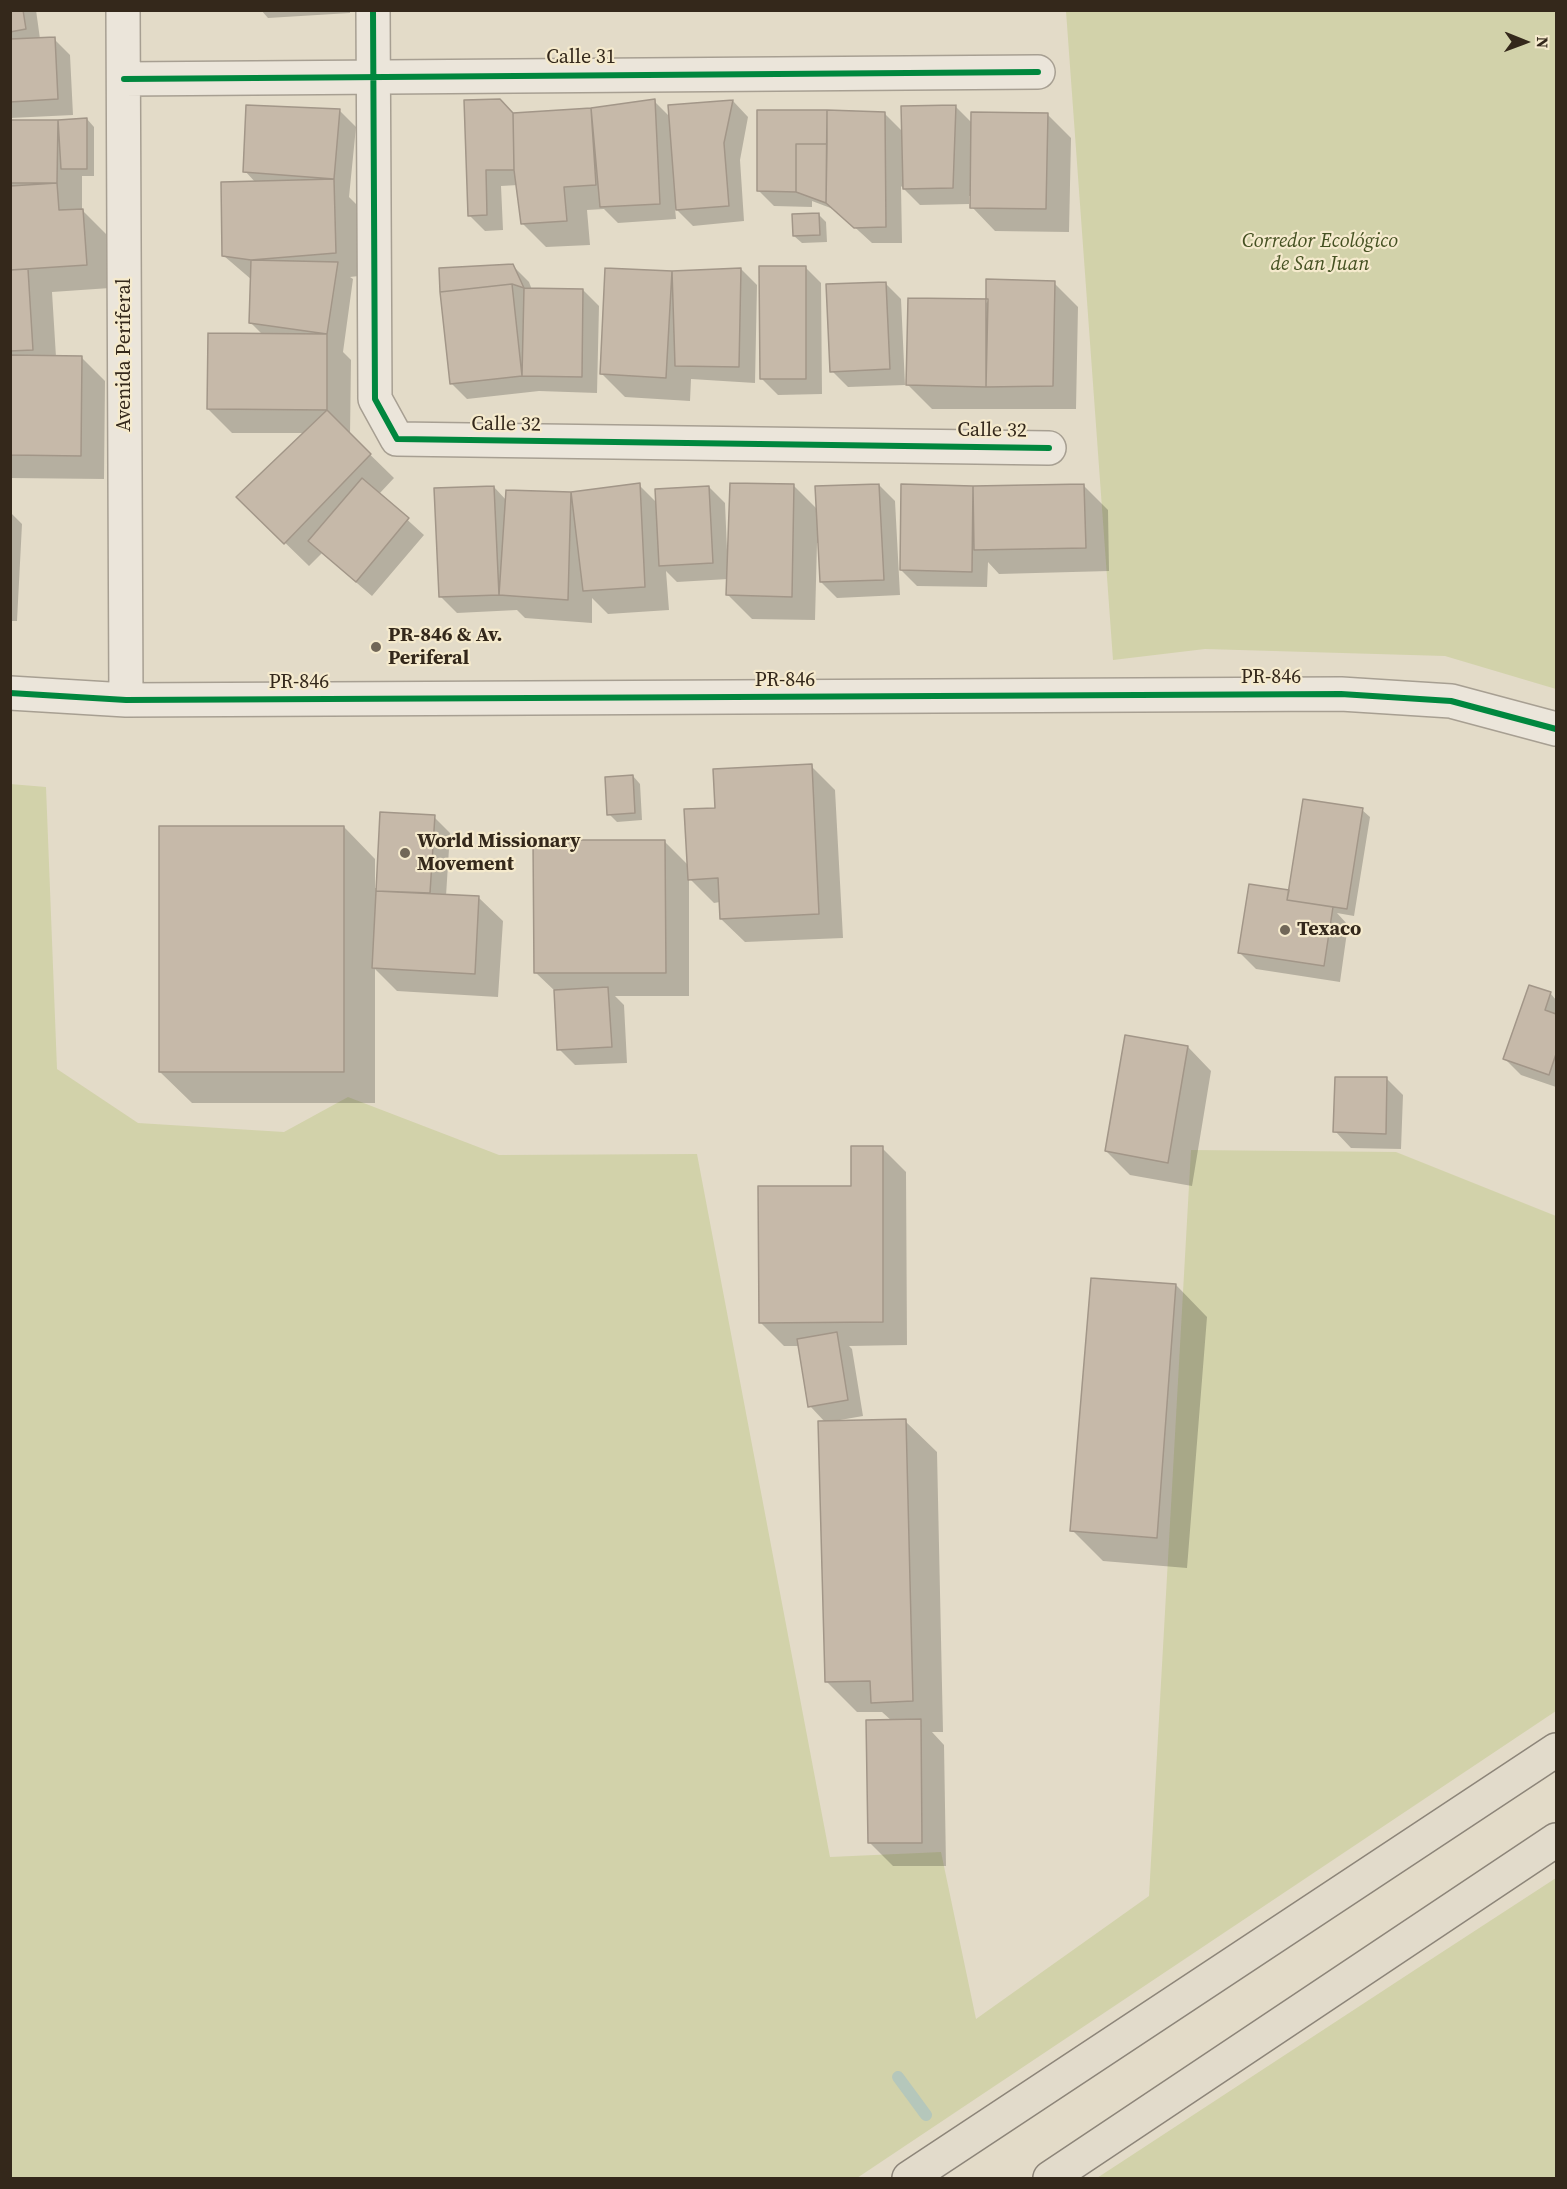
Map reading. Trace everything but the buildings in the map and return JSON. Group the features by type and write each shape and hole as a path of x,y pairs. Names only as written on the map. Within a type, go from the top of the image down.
{"main road":[{"path":"909,2178 1557,1750"},
{"path":"1050,2178 1557,1840"}],"street":[{"name":"Avenida Periferal","path":"123,10 126,700"},
{"name":"Calle 32","path":"373,10 375,399 397,440 1049,448"},
{"name":"Calle 31","path":"124,78 1038,72"},
{"name":"PR-846","path":"10,693 126,700 1341,694 1451,701 1557,729"}],"green space":[{"name":"Corredor Ecológico de San Juan","path":"1066,11 1556,11 1556,689 1445,656 1205,649 1113,660"},
{"path":"10,784 46,787 57,1069 138,1123 284,1132 348,1097 499,1155 697,1154 830,1857 941,1852 976,2019 1149,1896 1191,1150 1396,1152 1556,1216 1556,1711 857,2178 11,2178"},
{"path":"1556,1878 1556,2178 1097,2178 1430,1960"}],"waterway":[{"path":"898,2077 926,2115"}],"cycle path":[{"path":"373,10 375,399 397,439 1049,448"},
{"path":"124,79 1038,72"},
{"path":"10,693 126,700 1341,694 1451,701 1556,729"}],"place":[{"name":"PR-846 & Av. Periferal","path":"376,647"},
{"name":"World Missionary Movement","path":"405,853"},
{"name":"Texaco","path":"1285,930"}]}
